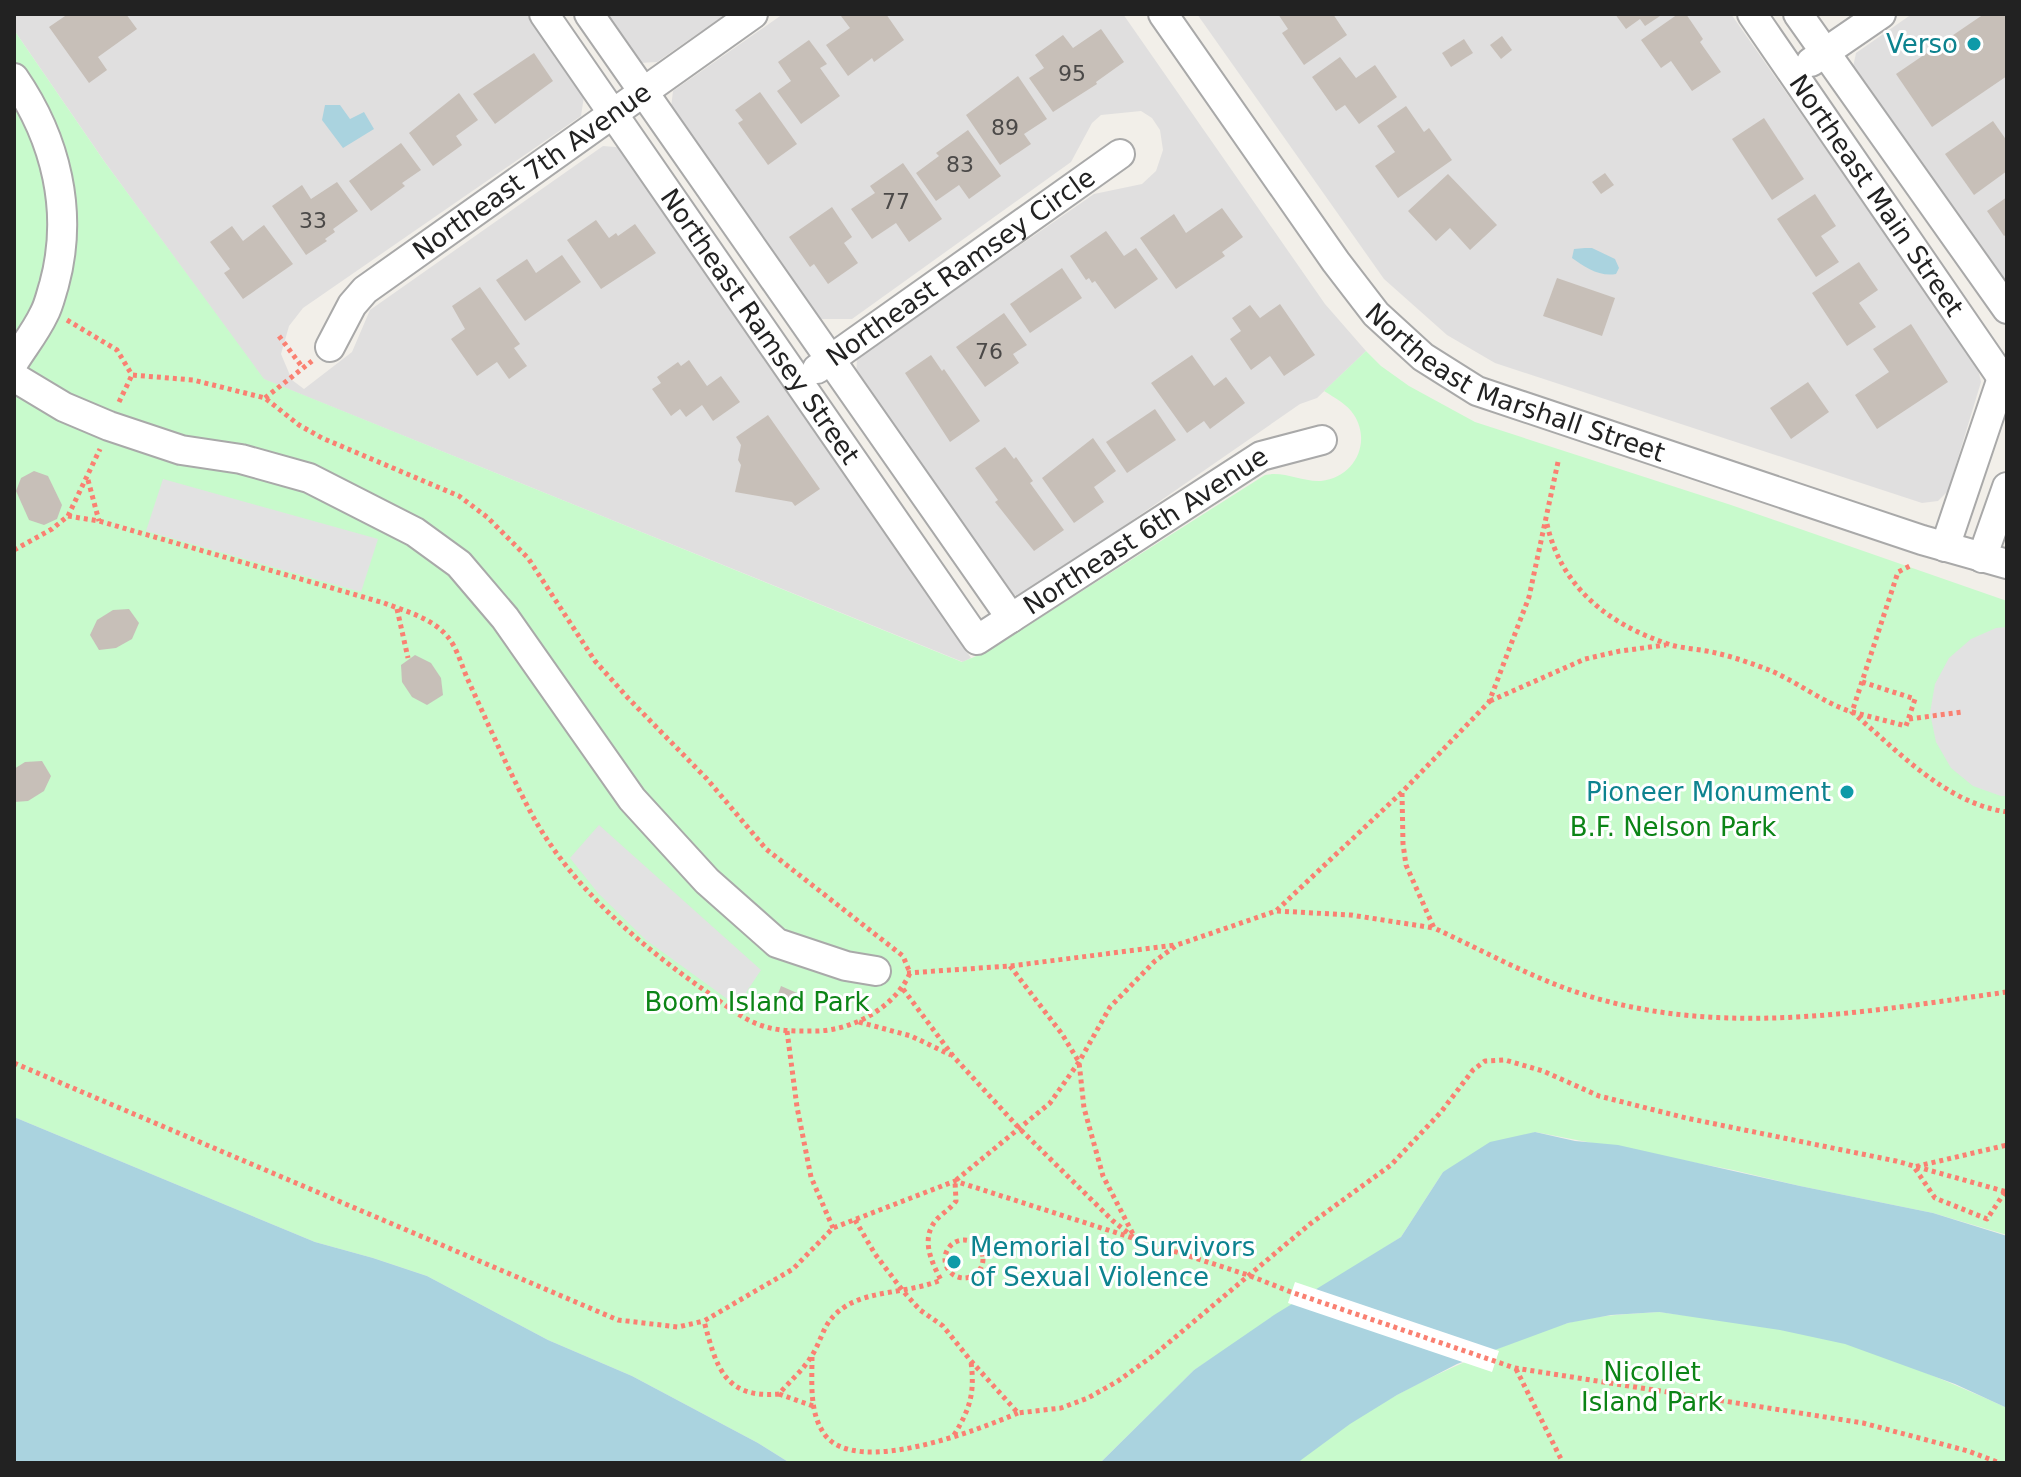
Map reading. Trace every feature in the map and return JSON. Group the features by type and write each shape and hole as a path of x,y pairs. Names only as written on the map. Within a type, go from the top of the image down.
{"street":[{"name":"Northeast Ramsey Street","path":"544,14 977,640"},
{"name":"Northeast Ramsey Street","path":"589,14 1011,618"},
{"name":"Northeast 7th Avenue","path":"330,347 352,305 365,290 753,14"},
{"name":"Northeast Marshall Street","path":"1163,14 1352,283 1376,314 1423,357 1477,391 1995,561"},
{"name":"Northeast Main Street","path":"1752,14 2005,377"},
{"name":"Northeast Main Street","path":"1798,14 2007,309"},
{"path":"1794,74 1881,14"},
{"path":"14,78 44,133 55,166 63,206 64,233 46,312 14,362"},
{"name":"Northeast Ramsey Circle","path":"800,382 1120,154"},
{"path":"14,377 64,407 109,426 181,450 241,459 309,478 379,512 426,540 459,564 505,618 632,799 707,881 777,943 846,966 876,971"},
{"path":"1945,547 2005,377"},
{"name":"Northeast 6th Avenue","path":"977,640 1261,456 1322,440"},
{"path":"1995,561 2007,487"}],"path":[{"path":"14,550 52,529 68,516 88,479 132,375 117,350 77,324 59,317"},
{"path":"279,336 303,368"},
{"path":"265,398 330,347"},
{"path":"1489,702 1529,597 1558,462"},
{"path":"88,479 99,521"},
{"path":"68,516 99,521 396,608 422,617 448,636 530,810 550,845 609,914 669,965 734,1011 762,1026 787,1031 825,1030 858,1022 885,1005 903,989 910,973"},
{"path":"1545,519 1555,554 1587,600 1601,611 1669,644 1719,653 1769,670 1804,686 1838,708 1906,726 1915,699 1862,682"},
{"path":"1852,712 1898,572 1912,565"},
{"path":"396,608 408,658"},
{"path":"1276,911 1402,792 1489,702 1585,659 1669,644"},
{"path":"1852,712 1954,795 1975,805 2007,812"},
{"path":"1909,719 1962,712"},
{"path":"1402,792 1406,865 1434,928"},
{"path":"876,971 910,973 1010,966 1177,945 1276,911 1351,915 1434,928 1573,991 1631,1006 1688,1015 1805,1018 2007,992"},
{"path":"14,1063 618,1320 678,1327 704,1321 793,1269 833,1228 955,1181 1050,1103 1079,1062 1110,1007 1135,979 1177,945"},
{"path":"1010,966 1062,1034 1079,1062 1084,1108 1103,1176 1137,1240"},
{"path":"903,989 953,1056 1019,1128 1113,1221 1137,1240"},
{"path":"858,1022 911,1036 953,1056"},
{"path":"787,1031 797,1107 811,1177 833,1228"},
{"path":"950,1273 920,1289 873,1296 846,1306 829,1320 818,1338 812,1356 813,1406 826,1438 843,1450 862,1454 901,1451 1018,1413 1061,1408 1088,1398 1118,1381 1154,1355 1310,1224 1391,1165 1441,1112 1473,1070 1485,1061 1505,1060 1543,1071 1599,1096 1686,1118 1896,1161 2006,1192 1987,1219 1935,1198 1914,1167"},
{"path":"1914,1167 2007,1145"},
{"path":"955,1181 1248,1275 1515,1368 1863,1423 1968,1451 2000,1463"},
{"path":"941,1280 930,1260 929,1233 936,1220 956,1201 955,1181"},
{"path":"855,1220 875,1254 903,1291 920,1310 943,1326 1018,1413"},
{"path":"962,1239 975,1243 982,1253 979,1271 968,1278 950,1273 944,1261 947,1249 962,1239"},
{"path":"704,1321 717,1365 735,1387 761,1396 779,1394 813,1406"},
{"path":"779,1394 812,1356"},
{"path":"954,1436 968,1411 973,1382 971,1361"},
{"path":"1515,1368 1563,1463"}],"shaded area":[{"path":"14,14 527,14 584,96 581,116 303,308 289,326 281,354 292,380 304,389 352,352 370,310 603,146 627,148 971,658 963,662 263,379 104,161 14,30"},
{"path":"605,14 726,14 657,62 639,63"},
{"path":"783,14 1123,14 1325,304 1366,351 1317,398 1300,404 1023,596 1007,594 856,379 857,358 1094,194 1142,184 1156,171 1163,150 1160,130 1152,118 1141,111 1101,115 1092,123 1071,162 852,319 817,319 671,108 673,91"},
{"path":"1197,14 1731,14 1977,365 1981,382 1948,491 1938,501 1922,503 1495,363 1447,335 1384,279"},
{"path":"1912,14 2007,14 2007,293 1852,72 1856,53"},
{"path":"163,479 378,539 361,592 146,531"},
{"path":"2007,627 2007,796 2001,796 1973,786 1951,768 1936,742 1930,713 1935,684 1949,658 1971,639 1996,628"},
{"path":"599,825 761,970 737,1006 646,940 598,893 570,858"}],"green space":[{"name":"Boom Island Park","path":"14,30 104,161 264,379 962,662 986,652 1265,475 1279,474 1321,481 1343,473 1357,457 1361,437 1359,426 1348,408 1324,391 1366,351 1409,386 1475,422 1731,505 2007,601 2007,1235 1933,1213 1535,1132 1443,1172 1401,1237 1194,1370 1100,1463 790,1463 632,1376 548,1340 427,1276 315,1242 14,1117"},
{"name":"Nicollet Island Park","path":"1659,1312 1754,1324 1824,1338 1888,1358 1968,1390 2007,1408 2007,1463 1296,1463 1369,1411 1476,1357 1568,1323"}],"water":[{"path":"325,105 340,105 350,119 364,112 374,129 343,148 322,120"},
{"path":"1592,248 1615,259 1619,268 1616,274 1598,273 1572,258 1574,249"},
{"path":"14,1117 315,1242 427,1276 548,1340 632,1376 790,1463 14,1463"},
{"path":"1535,1132 1575,1141 1618,1145 1933,1213 2007,1236 2007,1408 1955,1384 1845,1344 1780,1330 1659,1312 1611,1315 1568,1323 1457,1364 1350,1424 1297,1463 1100,1463 1194,1370 1274,1315 1401,1237 1443,1172 1490,1142"}],"pier":[{"path":"1295,1282 1499,1351 1492,1372 1288,1303"}],"building":[{"path":"68,14 126,14 137,29 98,57 107,70 89,83 49,27"},
{"path":"886,14 904,40 848,76 826,45 850,28 841,16"},
{"path":"1278,14 1333,14 1347,35 1304,65 1282,33 1288,29"},
{"path":"1615,14 1663,14 1645,26 1640,19 1626,29"},
{"path":"1678,14 1686,14 1703,39 1700,42 1721,72 1692,91 1671,61 1661,68 1641,40"},
{"name":"Verso","path":"1984,14 2007,14 2007,76 1932,127 1896,74"},
{"path":"1101,29 1124,62 1097,84 1053,112 1029,78 1044,68 1035,55 1063,35 1073,48"},
{"path":"1502,36 1512,50 1501,59 1490,45"},
{"path":"1464,39 1473,53 1451,67 1442,53"},
{"path":"809,40 827,64 820,68 840,96 801,124 777,91 791,81 778,62"},
{"path":"534,53 553,81 495,124 473,94"},
{"path":"1340,57 1356,78 1375,65 1397,97 1359,124 1345,105 1336,111 1312,77"},
{"path":"1018,76 1047,119 1024,134 1031,144 1000,165 966,115"},
{"path":"760,92 797,144 768,165 738,123 743,120 735,110"},
{"path":"459,93 478,120 456,136 462,145 433,166 409,133"},
{"path":"1406,106 1424,132 1429,128 1452,160 1398,198 1375,166 1395,152 1377,126"},
{"path":"1764,118 1804,179 1772,200 1732,139"},
{"path":"1993,121 2007,141 2007,171 1974,195 1945,154"},
{"path":"968,130 1001,176 969,199 959,185 936,201 916,173 939,156 936,153"},
{"path":"401,143 421,170 371,211 349,181"},
{"path":"903,163 942,219 909,242 896,223 872,239 851,209 875,193 870,186"},
{"path":"1605,173 1614,185 1601,194 1592,182"},
{"path":"1448,174 1497,225 1470,250 1450,228 1436,241 1408,211"},
{"path":"337,182 358,211 333,229 335,232 325,239 327,241 306,255 272,206 302,185 311,199"},
{"path":"1815,194 1836,226 1821,236 1839,262 1816,277 1777,219"},
{"path":"2007,197 2007,234 2004,236 1987,211"},
{"path":"832,207 852,237 844,243 858,263 828,284 814,264 810,267 789,237"},
{"path":"1222,208 1243,237 1222,252 1225,256 1176,289 1140,238 1174,214 1186,233"},
{"path":"596,220 609,238 616,233 618,236 635,224 656,253 601,289 567,240"},
{"path":"264,225 293,264 243,299 224,273 230,269 210,242 232,226 243,241"},
{"path":"1106,231 1124,256 1136,248 1158,279 1115,309 1095,281 1086,280 1070,256"},
{"path":"562,255 581,282 525,321 496,280 527,259 536,273"},
{"path":"1859,262 1878,290 1859,303 1876,327 1847,346 1812,293"},
{"path":"1062,268 1082,298 1030,333 1010,304"},
{"path":"1557,278 1615,298 1602,336 1543,316"},
{"path":"480,287 520,344 514,348 527,366 509,379 497,362 477,376 451,339 465,329 452,306"},
{"path":"1280,304 1315,355 1284,376 1270,356 1251,370 1230,339 1241,331 1232,318 1250,305 1260,318"},
{"path":"1004,313 1027,345 1013,354 1019,363 985,387 956,347"},
{"path":"1911,324 1948,382 1877,429 1855,395 1889,372 1873,349"},
{"path":"931,355 980,421 950,442 905,373"},
{"path":"1192,355 1214,386 1226,377 1245,403 1210,429 1204,421 1187,433 1151,383"},
{"path":"689,360 707,386 721,376 740,402 713,421 702,405 686,417 680,409 671,416 652,389 661,383 657,377 678,362 681,366"},
{"path":"1808,382 1829,412 1791,439 1770,408"},
{"path":"1155,409 1176,440 1127,473 1106,442"},
{"path":"768,415 820,489 795,506 792,502 735,492 741,465 738,460 741,445 736,437"},
{"path":"1093,438 1116,471 1094,487 1104,502 1074,523 1042,478"},
{"path":"1005,447 1014,459 1016,457 1033,481 1030,483 1064,530 1034,551 995,502 998,500 975,468"},
{"path":"34,471 48,476 62,505 57,519 44,525 29,520 16,491 21,478"},
{"path":"129,609 139,623 132,639 116,648 99,650 90,635 97,620 113,610"},
{"path":"415,655 431,663 441,678 443,695 427,705 412,697 402,682 401,665"},
{"path":"42,761 51,776 44,791 28,801 14,802 14,769 25,762"},
{"path":"781,986 797,993 792,1006 776,999"}],"place":[{"name":"Verso","path":"1974,44"},
{"name":"Pioneer Monument","path":"1847,792"},
{"name":"Memorial to Survivors of Sexual Violence","path":"954,1262"}],"park label":[{"name":"B.F. Nelson Park","path":"1673,827"}]}
